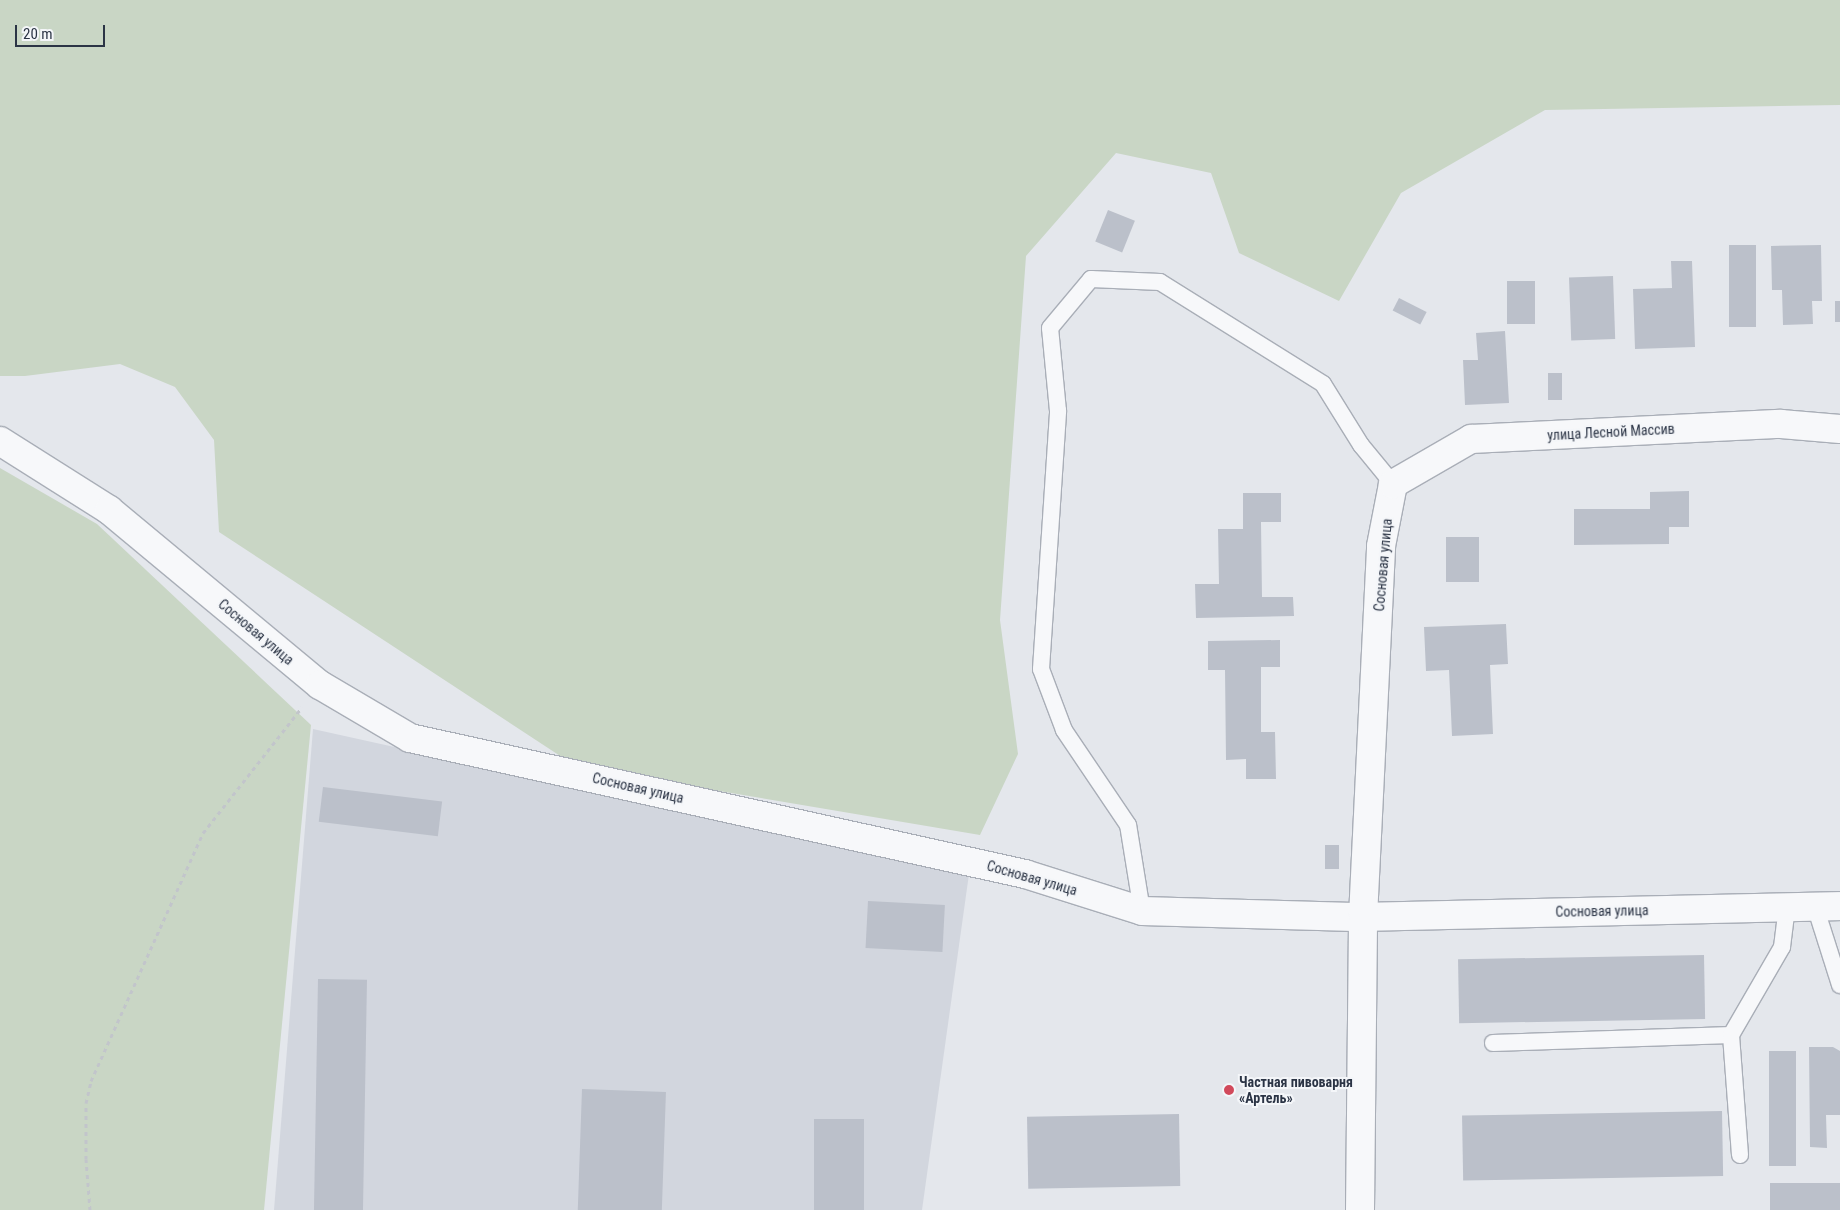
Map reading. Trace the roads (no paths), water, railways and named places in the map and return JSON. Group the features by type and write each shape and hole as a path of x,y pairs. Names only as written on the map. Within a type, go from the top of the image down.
{"street":[{"name":"улица Лесной Массив","path":"1393,484 1471,439 1781,424 1840,429"},
{"name":"Сосновая улица","path":"0,441 109,510 320,685 410,738 1025,874 1142,911 1363,917 1828,906"},
{"name":"Сосновая улица","path":"1360,1210 1363,917 1381,546 1393,484"}],"lane":[{"path":"1142,911 1128,825 1064,730 1041,669 1058,411 1050,328 1091,279 1160,282 1323,384 1361,445 1393,484"},
{"path":"1828,906 1840,985"},
{"path":"1740,1155 1731,1035 1782,947 1787,907"},
{"path":"1493,1043 1731,1035"}],"place":[{"name":"Частная пивоварня «Артель»","path":"1229,1090"}]}
